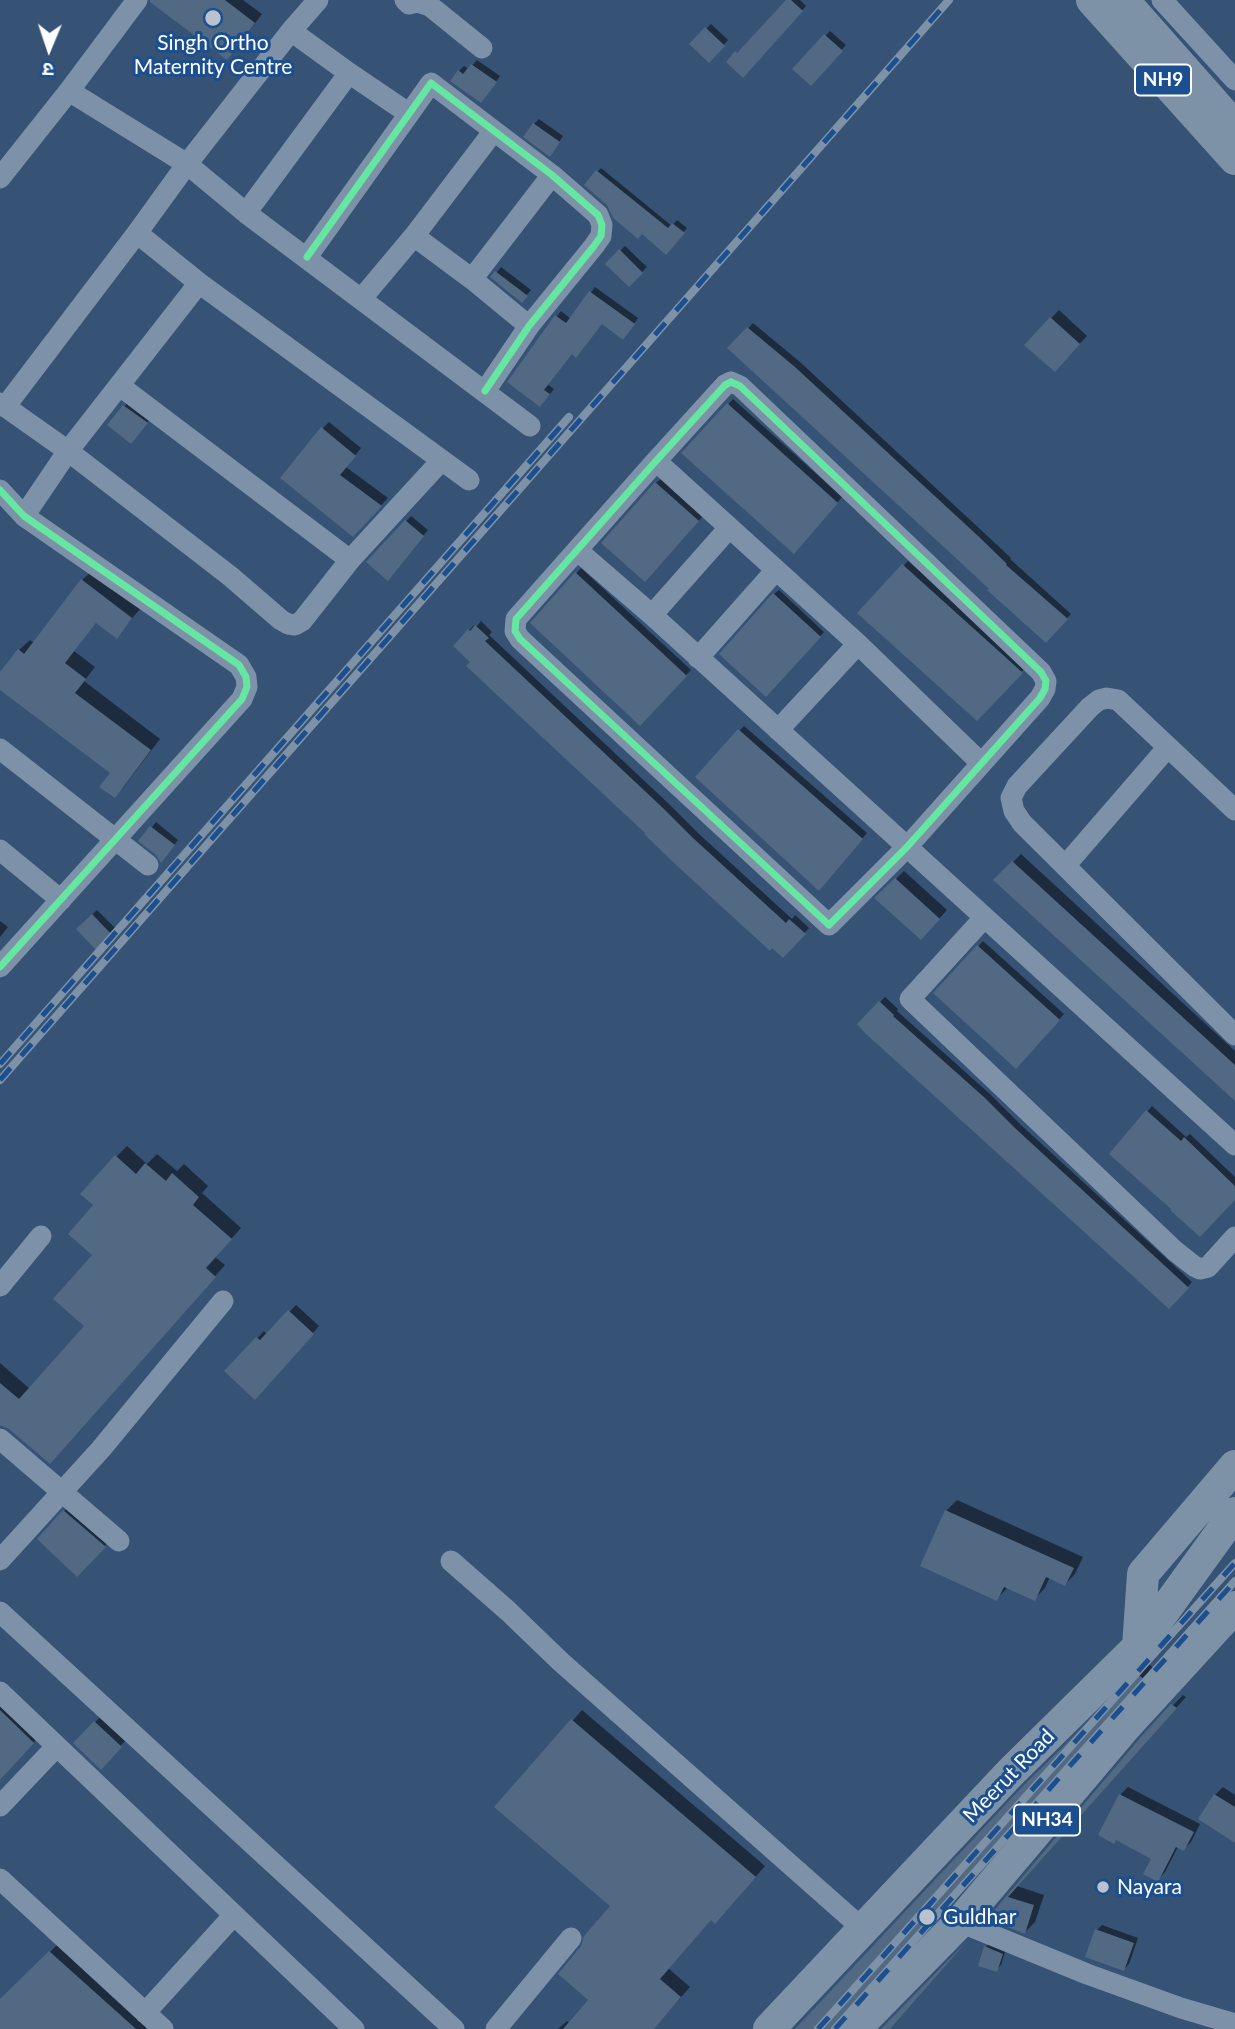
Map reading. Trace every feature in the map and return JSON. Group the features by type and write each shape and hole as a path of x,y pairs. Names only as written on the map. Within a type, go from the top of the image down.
{"highway":[{"name":"NH9","path":"1092,0 1235,159"},
{"name":"NH9","path":"1123,0 1235,127"},
{"path":"1173,1674 1138,1647 1143,1574 1235,1466"},
{"name":"Meerut Road","path":"769,2029 1010,1773 1138,1647 1235,1513"},
{"name":"NH34","path":"855,2029 960,1922 1126,1726 1235,1607"}],"street":[{"path":"317,0 187,164 137,233 3,405 68,451 230,576 281,620 295,625 302,621 350,560 440,461"},
{"path":"405,0 409,4 418,2 430,6 482,48"},
{"path":"1106,0 1100,24 1235,177"},
{"path":"1163,0 1235,80"},
{"path":"0,178 7,155 69,91 135,1"},
{"path":"291,31 408,114"},
{"path":"246,213 349,74"},
{"path":"307,257 431,83 552,175 597,215 602,225 601,236 529,326 485,391"},
{"path":"69,91 187,164 246,213 530,426"},
{"path":"362,298 414,236 493,132"},
{"path":"472,279 552,175"},
{"path":"137,233 198,283 468,480"},
{"path":"414,236 529,326"},
{"path":"24,516 68,451 198,283"},
{"path":"731,382 740,386 1041,672 1046,681 1045,689 1040,698 907,847 830,925 515,632 516,620 578,551 656,461 725,385 731,382"},
{"path":"120,386 350,560"},
{"path":"656,461 858,644 981,763"},
{"path":"0,490 24,516 239,665 246,677 247,687 242,699 0,967"},
{"path":"652,615 729,528"},
{"path":"578,551 652,615 1235,1145"},
{"path":"698,658 776,570"},
{"path":"778,730 858,644"},
{"path":"1235,810 1118,700 1107,698 1090,707 1017,786 1012,798 1014,811 1021,823 1235,1035"},
{"path":"1065,866 1168,747"},
{"path":"0,749 148,865"},
{"path":"0,850 61,900"},
{"path":"985,918 910,999 1194,1266 1200,1269 1208,1267 1235,1237"},
{"path":"0,1286 41,1236"},
{"path":"0,1560 101,1449 223,1301"},
{"path":"0,1439 119,1541"},
{"path":"451,1561 863,1929"},
{"path":"0,1612 454,2029"},
{"path":"0,1692 354,2029"},
{"path":"0,1806 57,1746"},
{"path":"0,1879 163,2029"},
{"path":"145,2013 234,1915"},
{"path":"960,1922 1087,1974 1181,2008 1235,2024"},
{"path":"496,2029 571,1938"}],"building":[{"path":"150,0 225,0 255,23 227,60"},
{"path":"786,0 791,0 803,11 743,78 726,62"},
{"path":"705,27 725,46 709,63 689,44"},
{"path":"824,34 843,51 811,86 792,69"},
{"path":"471,64 497,82 481,103 450,81 458,70 463,74"},
{"path":"533,123 560,142 550,157 523,137"},
{"path":"596,170 668,228 672,223 685,233 666,255 642,234 638,239 613,218 607,205 584,185"},
{"path":"619,249 643,273 629,287 605,264"},
{"path":"495,271 528,296 522,303 490,277"},
{"path":"589,291 635,324 623,340 602,324 576,358 572,354 544,390 550,394 540,407 507,382 555,315 566,323"},
{"path":"1050,317 1080,344 1055,372 1024,345"},
{"path":"747,327 795,367 1006,565 1068,619 1046,643 727,348"},
{"path":"727,403 838,503 794,554 681,453"},
{"path":"123,405 148,423 131,444 107,425"},
{"path":"321,427 356,456 340,475 382,506 353,537 280,478"},
{"path":"655,482 699,521 645,582 601,543"},
{"path":"405,520 424,536 388,581 366,562"},
{"path":"902,564 1023,673 977,721 857,613"},
{"path":"575,572 687,676 640,726 530,623"},
{"path":"81,579 132,618 117,639 96,623 65,663 86,679 75,693 151,750 115,798 99,787 110,773 0,690 0,672 18,649 24,654"},
{"path":"773,593 821,637 766,697 719,654"},
{"path":"475,625 489,638 485,641 693,838 786,923 789,919 806,934 783,958 772,948 770,951 674,863 466,666 470,662 453,646"},
{"path":"738,729 863,839 819,891 695,777"},
{"path":"150,826 175,845 161,863 156,855 138,841"},
{"path":"1012,861 1235,1065 1235,1101 993,880"},
{"path":"895,878 940,919 921,940 874,898"},
{"path":"92,914 112,935 96,950 76,929"},
{"path":"977,945 1060,1020 1016,1069 933,993"},
{"path":"879,1001 1189,1288 1169,1309 865,1033 857,1024"},
{"path":"1146,1110 1181,1141 1184,1137 1235,1186 1235,1200 1200,1237 1109,1154"},
{"path":"115,1155 136,1174 145,1163 166,1181 172,1173 199,1197 193,1205 232,1239 206,1268 216,1277 50,1464 9,1429 0,1425 0,1383 19,1399 84,1326 53,1299 92,1255 68,1234 93,1205 80,1194"},
{"path":"288,1310 314,1334 255,1400 224,1371 256,1337 260,1340"},
{"path":"63,1510 106,1547 77,1577 37,1539"},
{"path":"945,1510 1074,1568 1065,1586 1046,1577 1035,1601 1004,1587 997,1601 920,1566"},
{"path":"1137,1674 1144,1679 946,1910 842,2016 837,2029 795,2029 1023,1786"},
{"path":"1171,1704 1177,1708 1008,1897 1034,1905 1025,1934 992,1921 995,1912 987,1919 1140,1738"},
{"path":"0,1710 34,1743 0,1780"},
{"path":"571,1719 756,1877 715,1924 711,1920 660,1979 681,1997 654,2029 563,2029 588,2000 558,1974 581,1946 584,1936 610,1906 494,1807"},
{"path":"94,1721 122,1747 101,1770 73,1743"},
{"path":"1119,1794 1194,1832 1184,1851 1176,1847 1158,1882 1143,1874 1151,1859 1116,1840 1114,1844 1098,1835"},
{"path":"1214,1794 1235,1807 1235,1843 1198,1819"},
{"path":"1095,1929 1134,1943 1124,1971 1085,1957"},
{"path":"968,1940 890,2029 881,2029"},
{"path":"984,1946 1003,1954 997,1972 978,1966"},
{"path":"49,1951 136,2029 0,2029 0,1999"}],"railway":[{"path":"0,1080 949,0"},
{"path":"0,1064 569,417"},
{"path":"818,2029 1235,1563"},
{"path":"835,2029 1235,1581"}],"cycle path":[{"path":"307,257 431,83 552,175 598,215 602,225 601,236 594,246 529,326 485,391"},
{"path":"731,382 740,386 1041,672 1046,681 1040,698 907,847 829,925 520,639 515,631 516,619 656,461 725,385 731,382"},
{"path":"0,490 24,516 239,665 246,677 247,687 242,699 0,967"}],"place":[{"name":"Singh Ortho Maternity Centre","path":"213,18"},
{"name":"Nayara","path":"1103,1887"},
{"name":"Guldhar","path":"927,1917"}]}
